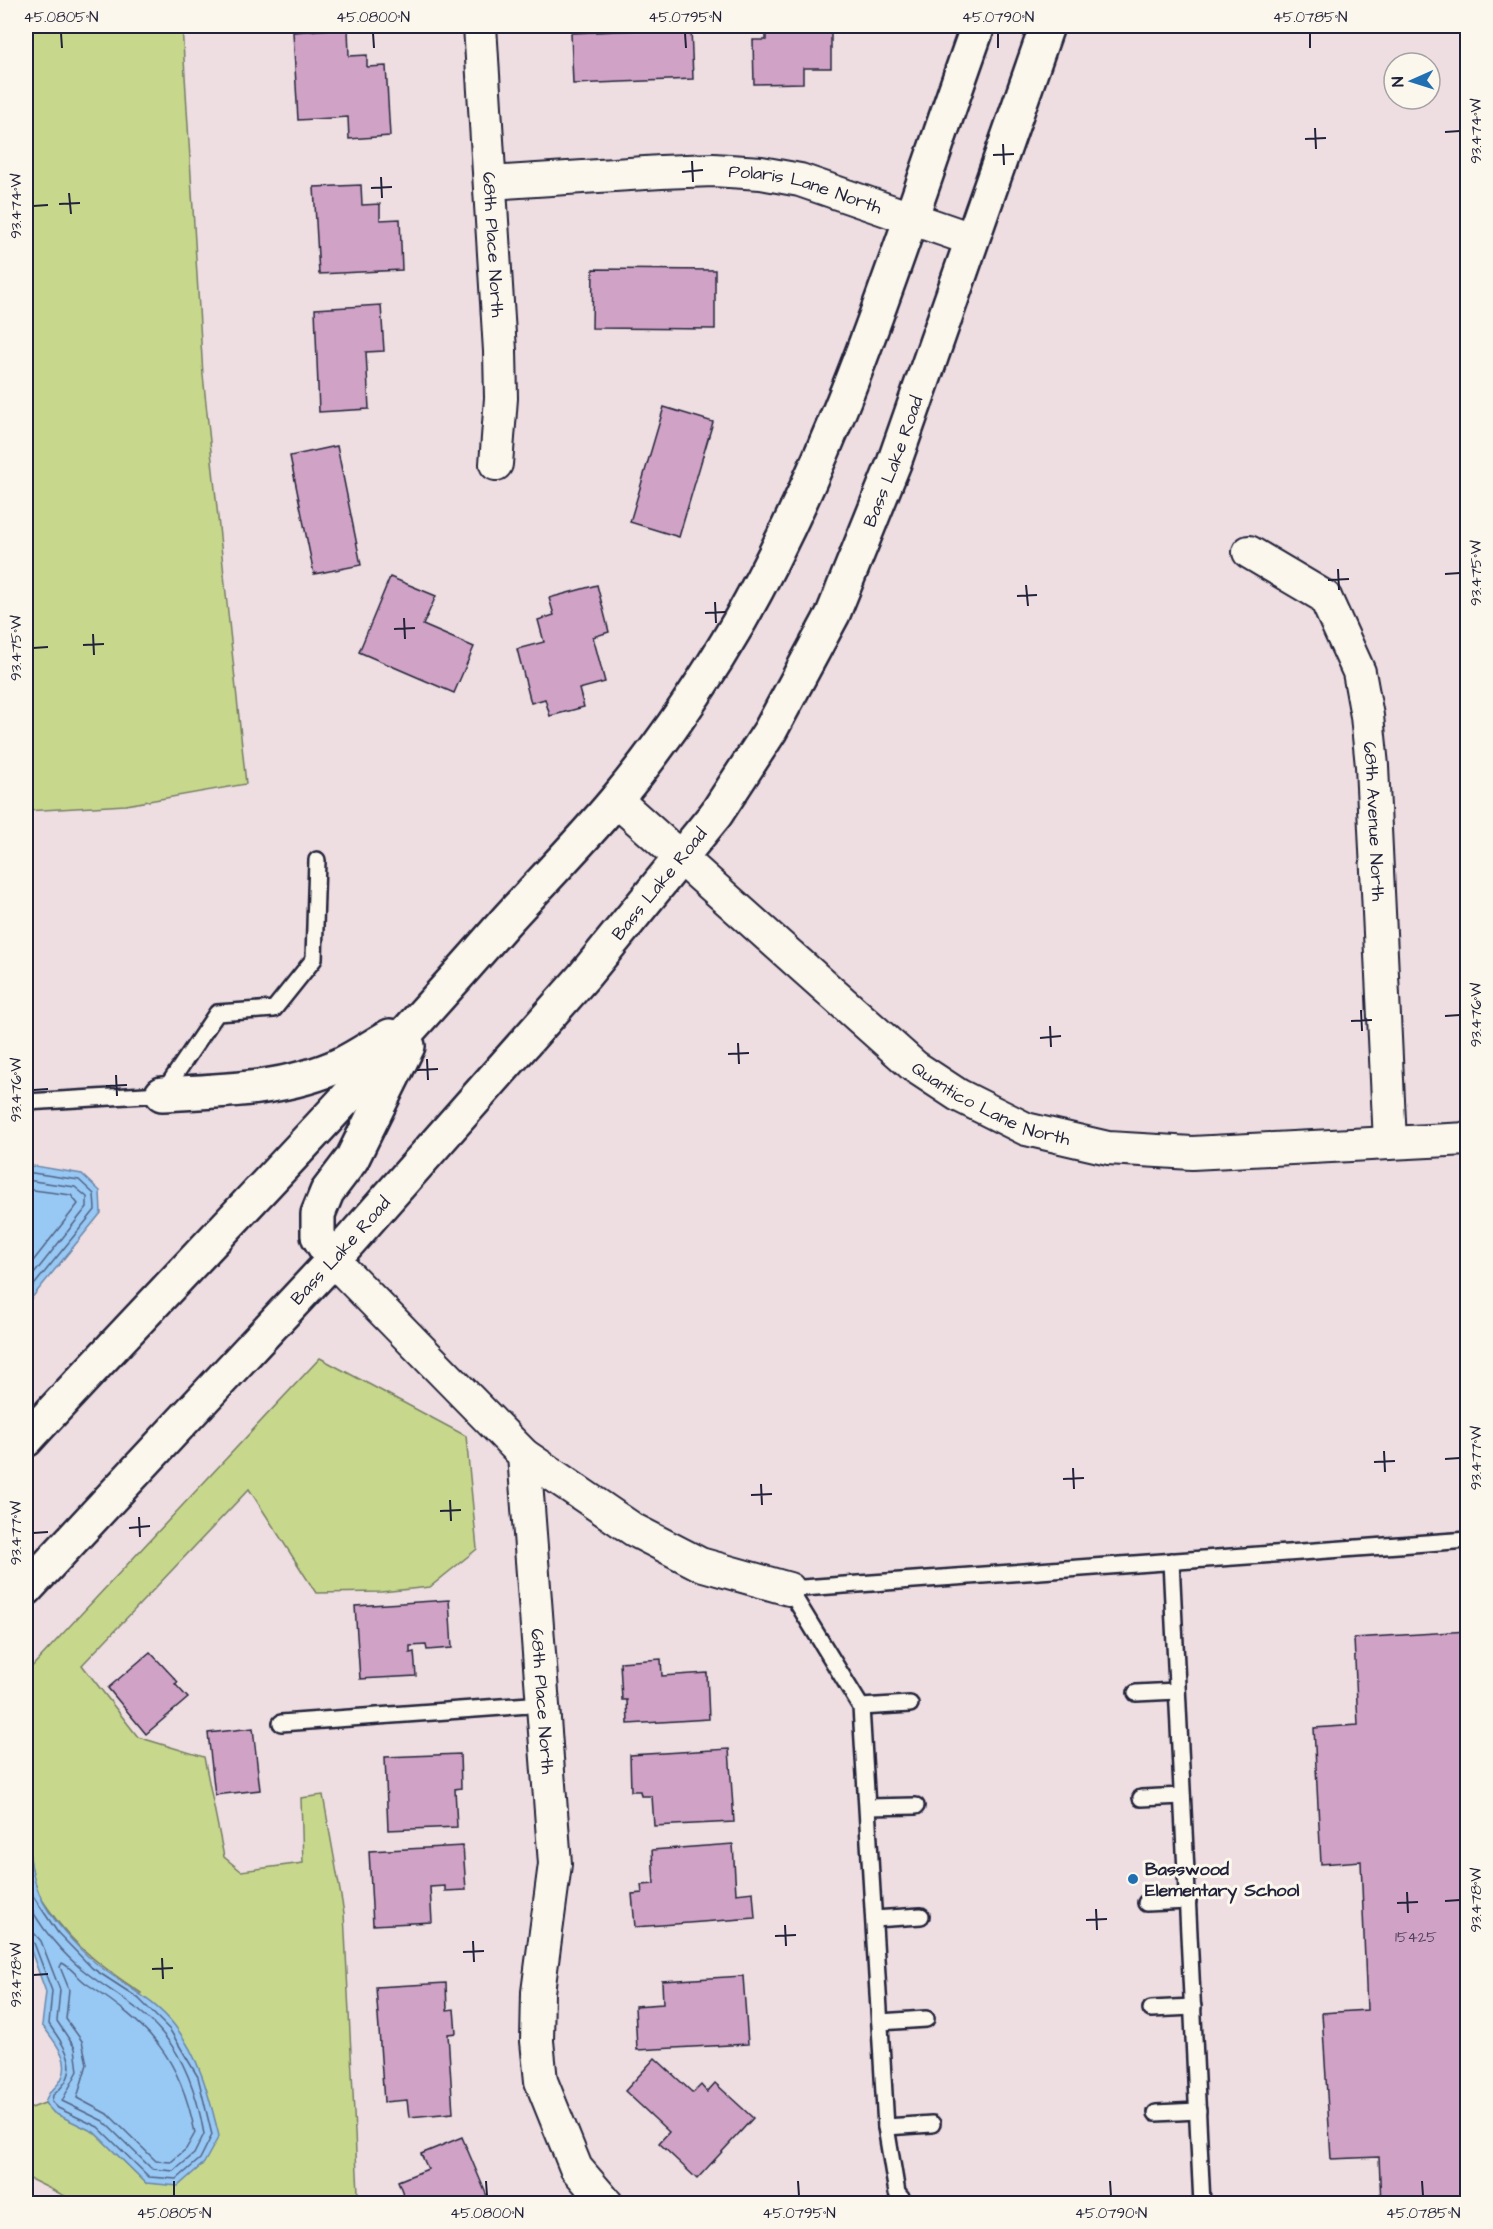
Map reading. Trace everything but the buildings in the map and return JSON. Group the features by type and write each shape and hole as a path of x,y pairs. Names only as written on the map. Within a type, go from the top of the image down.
{"main road":[{"path":"26,1440 422,1017 616,800 690,700 737,625 783,541 820,462 873,322 978,26"},
{"name":"Bass Lake Road","path":"26,1589 333,1260 584,976 716,814 770,731 833,614 894,463 1047,26"},
{"path":"162,1094 226,1091 279,1084 340,1064 422,1017"},
{"path":"333,1260 318,1236 318,1214 327,1192 352,1159 422,1017"},
{"path":"26,1430 59,1404"}],"street":[{"name":"68th Place North","path":"480,26 501,398 496,464"},
{"name":"Polaris Lane North","path":"490,183 712,170 761,173 800,180 971,239"},
{"name":"68th Avenue North","path":"1249,552 1325,597 1359,672 1367,716 1372,766 1390,1142"},
{"name":"Quantico Lane North","path":"616,800 914,1066 958,1095 1026,1129 1108,1148 1192,1153 1467,1139"},
{"path":"333,1260 525,1455 634,1530 700,1564 789,1589"},
{"name":"68th Place North","path":"525,1455 555,1864 538,1992 537,2041 541,2081 576,2168 607,2204"}],"lane":[{"path":"26,1102 162,1094 217,1013 274,1009 314,959 317,860"},
{"path":"906,2204 897,2193 886,2127 861,1707 789,1589 1467,1540"},
{"path":"1171,1561 1202,2204"},
{"path":"1136,1693 1178,1691"},
{"path":"281,1724 543,1704"},
{"path":"861,1707 910,1704"},
{"path":"1141,1798 1182,1796"},
{"path":"868,1807 916,1806"},
{"path":"1146,1903 1188,1901"},
{"path":"874,1919 921,1916"},
{"path":"1151,2009 1193,2007"},
{"path":"880,2022 926,2019"},
{"path":"1156,2113 1198,2111"},
{"path":"886,2127 932,2124"}],"green space":[{"path":"26,26 182,26 203,375 246,784 126,805 26,811"},
{"path":"320,1358 466,1436 477,1549 430,1587 381,1592 316,1593 249,1489 82,1665 138,1737 204,1757 224,1857 241,1871 303,1863 301,1798 323,1795 344,1913 358,2193 363,2203 79,2203 26,2177 26,2110 45,2103 54,2113 94,2132 146,2183 141,1993 80,1947 59,1924 38,1892 31,1868 25,1813 26,1673"}],"water":[{"path":"35,1166 82,1174 100,1191 101,1213 26,1305 26,1167"},
{"path":"26,1798 32,1870 39,1893 49,1912 72,1941 89,1957 167,2016 184,2039 198,2065 219,2136 204,2163 178,2186 146,2183 94,2132 54,2113 45,2103 63,2076 64,2061 42,2025 46,1992 26,1937"}],"place":[{"name":"Basswood Elementary School","path":"1133,1879"}]}
